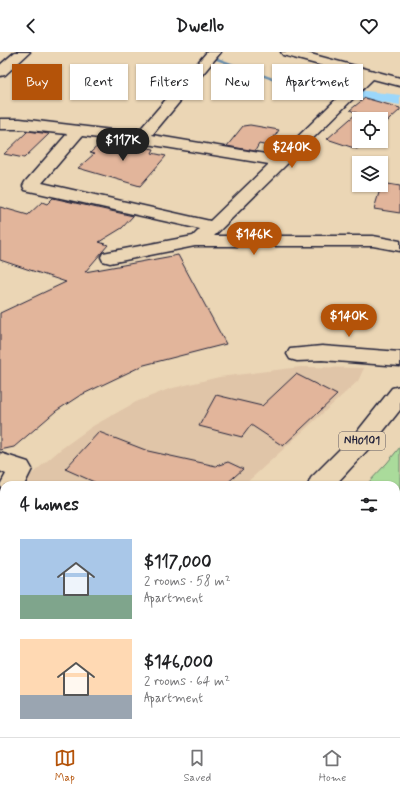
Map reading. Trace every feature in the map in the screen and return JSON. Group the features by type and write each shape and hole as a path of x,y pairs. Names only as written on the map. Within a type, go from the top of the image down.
{"main road":[{"path":"0,72 24,52"},
{"path":"141,138 214,52"},
{"path":"288,52 400,82"},
{"path":"195,241 214,227 370,74"},
{"path":"0,124 141,138 281,161"},
{"path":"78,131 31,186 214,227"},
{"path":"110,257 195,241 373,242 400,246"},
{"path":"297,354 322,353 400,359"},
{"name":"NH0101","path":"324,481 365,438 400,394"},
{"path":"0,462 20,469 14,481"}],"shaded area":[{"path":"301,367 364,368 358,381 248,481 24,481 61,449 93,426 136,402 169,389 219,377"}],"green space":[{"path":"400,447 400,481 370,481"}],"building":[{"path":"365,98 400,108 400,110 388,121 388,112 355,112 350,110"},
{"path":"352,117 352,147 327,139"},
{"path":"250,125 279,130 268,146 259,144 255,151 227,146 243,126"},
{"path":"28,131 49,134 24,158 4,154"},
{"path":"104,140 154,149 152,153 166,156 140,186 78,168 94,154 90,153"},
{"path":"388,184 400,186 400,213 374,209 379,192 388,192"},
{"path":"53,198 133,216 122,228 99,242 108,245 85,272 178,255 226,344 144,365 79,396 56,411 14,447 0,450 0,313 66,282 0,260 0,207 28,215 42,202 47,204"},
{"path":"296,374 337,395 283,446 251,425 242,437 199,426 216,395 262,406"},
{"path":"99,432 148,451 216,466 228,462 243,469 230,481 92,481 65,469"}],"waterway":[{"path":"217,59 272,79"},
{"path":"363,95 400,100"}]}
